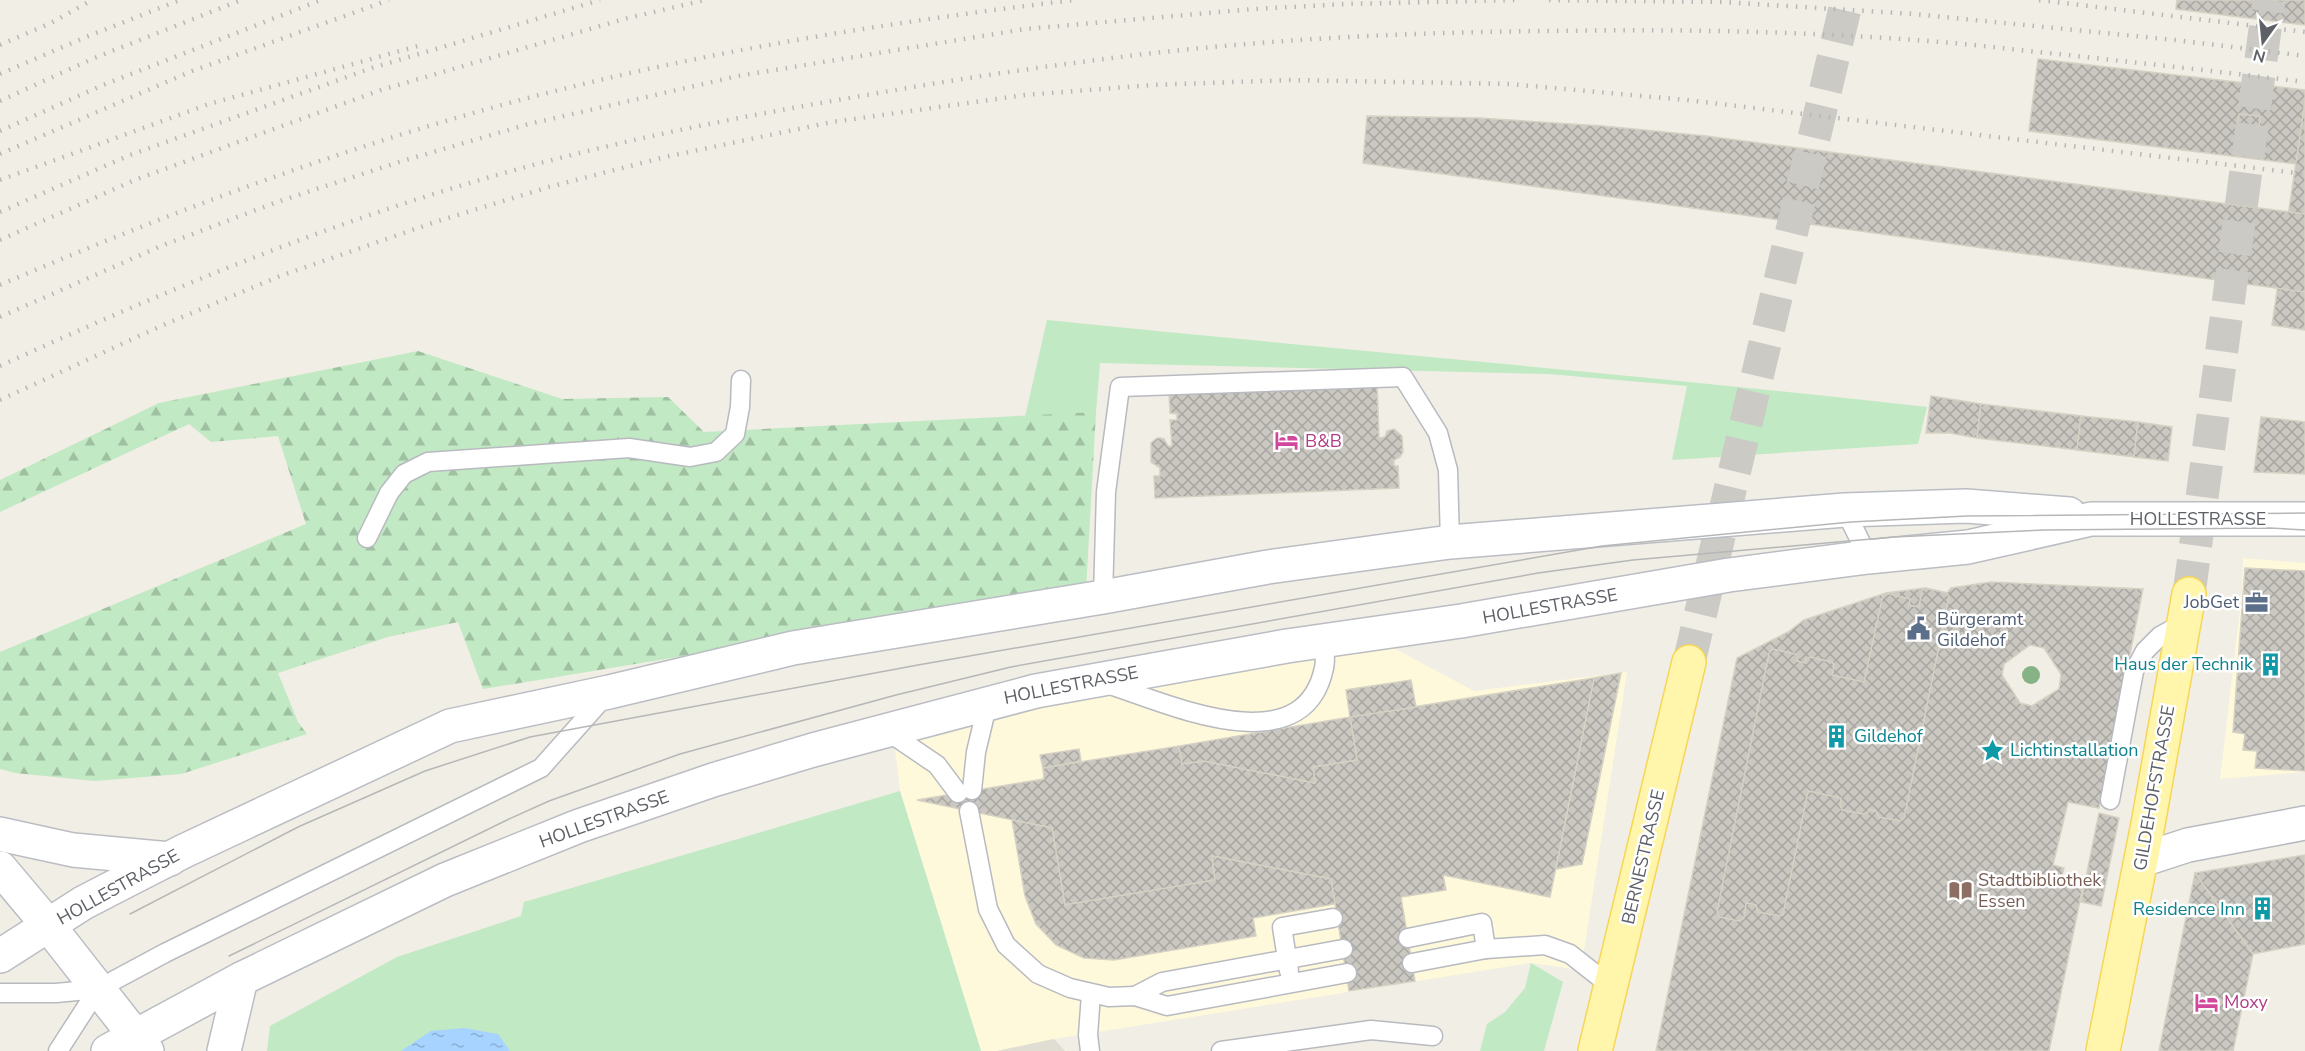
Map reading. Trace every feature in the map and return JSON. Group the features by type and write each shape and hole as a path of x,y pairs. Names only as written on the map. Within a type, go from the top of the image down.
{"main road":[{"name":"HOLLESTRASSE","path":"0,956 83,903 195,846 450,726 609,692 793,648 1103,597 1268,567 1450,542 1845,510 1966,506 2070,514 2091,519"},
{"name":"HOLLESTRASSE","path":"130,1046 241,979 445,880 579,826 713,780 988,702 1094,679 1461,621 1729,575 1868,557 1968,548 2091,519 2305,519"},
{"name":"GILDEHOFSTRASSE","path":"2103,1051 2142,860 2186,609"},
{"name":"BERNESTRASSE","path":"1595,1051 1689,662"},
{"path":"2142,860 2188,845 2305,823"},
{"path":"0,834 72,850 172,859"},
{"path":"0,868 98,989 130,1046"},
{"path":"224,1051 241,979"}],"lane":[{"path":"1103,597 1106,492 1120,387 1403,377 1438,433 1448,470 1450,542"},
{"path":"367,538 389,493 404,474 428,462 629,448 690,457 716,453 735,434 740,407 741,380"},
{"path":"1845,510 1868,557"},
{"path":"2110,800 2134,671 2145,651 2186,609"},
{"path":"1094,679 1195,713 1226,720 1265,723 1282,719 1300,710 1315,693 1324,668 1324,641"},
{"path":"0,993 56,993 98,989 165,953 541,768 609,692"},
{"path":"887,731 937,765 965,791 988,702"},
{"path":"969,811 988,909 1006,945 1038,974 1070,988 1109,997 1134,996 1167,1006 1347,973"},
{"path":"1292,984 1282,927 1334,918"},
{"path":"1408,938 1482,923 1486,949"},
{"path":"1412,963 1486,949 1545,945 1570,954 1612,987"},
{"path":"1134,996 1162,982 1343,949"},
{"path":"57,1051 98,989"},
{"path":"1090,1051 1088,1035 1091,994"},
{"path":"1221,1051 1371,1030 1433,1036"}],"shaded area":[{"name":"Haus der Technik","path":"2243,558 2305,563 2305,772 2220,779 2242,592"},
{"path":"1386,644 1474,691 1627,672 1581,970 1531,963 1054,1039 997,1051 981,1051 900,791 894,741 1029,708"},
{"path":"1054,1039 1065,1051 997,1051"}],"green space":[{"path":"1047,320 1927,407 1918,444 1672,460 1687,386 1549,374 1100,363 1096,412 1025,417"},
{"path":"418,351 562,399 668,397 704,432 1096,412 1086,590 483,689 458,622 388,637 278,673 298,722 307,734 181,774 95,781 15,773 0,769 0,652 306,524 278,436 211,442 189,424 0,512 0,480 159,403"},
{"path":"900,791 981,1051 267,1051 270,1026 397,957 521,916 524,902"},
{"path":"1531,963 1563,982 1544,1051 1480,1051 1487,1024 1505,1012 1525,988"}],"water":[{"path":"464,1028 498,1034 510,1051 401,1051 431,1031"}],"building":[{"path":"2177,0 2305,0 2305,25 2176,9"},
{"path":"2038,59 2305,90 2305,165 2029,131"},
{"path":"2305,101 2305,330 2272,325"},
{"path":"2239,114 2260,116 2259,127 2238,124"},
{"path":"1367,116 1479,118 1603,126 1706,136 2305,214 2305,292 1363,163"},
{"name":"B&B","path":"1377,383 1379,438 1385,437 1387,431 1394,429 1402,436 1403,452 1394,460 1394,466 1398,466 1399,488 1155,498 1154,476 1160,476 1160,468 1151,462 1151,443 1160,438 1164,439 1168,446 1172,446 1170,420 1177,420 1177,414 1170,413 1169,392"},
{"path":"1931,396 1981,404 1977,438 1950,433 1926,433"},
{"path":"1981,404 2081,416 2077,450 1977,438"},
{"path":"2081,416 2138,422 2134,457 2077,450"},
{"path":"2261,417 2305,422 2305,474 2254,472"},
{"path":"2138,422 2172,427 2168,461 2134,457"},
{"name":"Haus der Technik","path":"2245,568 2305,571 2305,771 2255,768 2257,751 2243,750 2245,734 2233,732"},
{"path":"1991,582 2143,589 2099,808 2068,802 2053,865 2064,868 2062,876 2084,881 2049,1051 1656,1051 1737,658 1788,632 1804,620 1886,593 1925,588 1947,593 1951,588","holes":["2030,645 2044,648 2061,674 2059,689 2032,706 2020,703 2002,675 2004,664"]},
{"name":"Gildehof","path":"1925,588 1947,593 1949,597 1904,818 1900,821 1879,817 1876,811 1869,809 1864,814 1842,810 1841,798 1808,791 1783,914 1780,916 1758,912 1756,905 1746,903 1744,918 1739,921 1720,917 1717,912 1769,653 1773,649 1795,654 1797,661 1805,663 1810,657 1832,662 1834,665 1832,675 1864,682 1883,595 1886,593 1910,599 1909,605 1919,607 1922,590"},
{"path":"1621,673 1582,864 1556,869 1594,678"},
{"path":"1594,678 1550,897 1443,875 1446,890 1401,897 1415,981 1349,991 1331,879 1212,856 1215,880 1065,905 1052,828 917,800 1044,779 1043,768 1179,746 1182,764 1204,761 1315,783 1313,767 1357,760 1350,717"},
{"path":"1411,680 1416,707 1350,717 1346,690"},
{"path":"1350,717 1357,760 1313,767 1315,783 1204,761 1182,764 1179,746"},
{"path":"1079,749 1081,761 1043,768 1040,755"},
{"path":"2099,813 2119,818 2101,906 2081,902"},
{"path":"1012,820 1052,828 1065,905 1215,880 1212,856 1331,879 1335,904 1253,918 1256,936 1114,960 1084,958 1056,945 1036,924 1025,896"},
{"name":"Residence Inn","path":"2305,855 2305,944 2253,954 2195,873"},
{"name":"Moxy","path":"2195,873 2253,954 2233,1051 2159,1051"}],"tunnel":[{"path":"1689,662 1847,0"},
{"path":"2189,594 2269,0"}],"tram line":[{"path":"130,914 298,827 425,771 530,737 918,665 1602,546 1851,522 1967,516 2305,513"},
{"path":"229,956 549,801 680,754 896,695 1011,667 1538,573 1633,560 1894,537 2045,530 2270,528 2305,530"}],"railway":[{"path":"0,45 51,23 92,0"},
{"path":"0,74 180,0"},
{"path":"0,101 92,59 241,0"},
{"path":"0,131 103,85 321,0"},
{"path":"0,154 192,71 389,0"},
{"path":"0,212 130,155 372,68 600,0"},
{"path":"0,240 137,179 381,90 624,19 705,0"},
{"path":"0,285 136,229 274,177 413,131 555,91 683,62 813,37 1074,0"},
{"path":"0,317 161,246 277,202 399,162 529,124 738,76 1025,29 1254,9 1345,4 1518,0"},
{"path":"1549,0 1722,2 1914,14 2175,40 2305,56"},
{"path":"2039,0 2305,32"},
{"path":"0,366 114,315 286,245 403,204 563,157 765,113 967,78 1136,55 1239,45 1394,35 1597,30 1739,32 1944,42 2305,82"},
{"path":"0,180 209,104 425,44"},
{"path":"0,400 161,326 280,276 438,221 549,187 665,157 832,122 1025,95 1152,85 1291,80 1509,84 1687,100 2305,174"}],"place":[{"name":"B&B","path":"1287,441"},
{"name":"JobGet","path":"2257,602"},
{"name":"Bürgeramt Gildehof","path":"1919,629"},
{"name":"Haus der Technik","path":"2271,664"},
{"name":"Gildehof","path":"1836,736"},
{"name":"Lichtinstallation","path":"1992,750"},
{"name":"Stadtbibliothek Essen","path":"1960,890"},
{"name":"Residence Inn","path":"2263,909"},
{"name":"Moxy","path":"2206,1002"}]}
